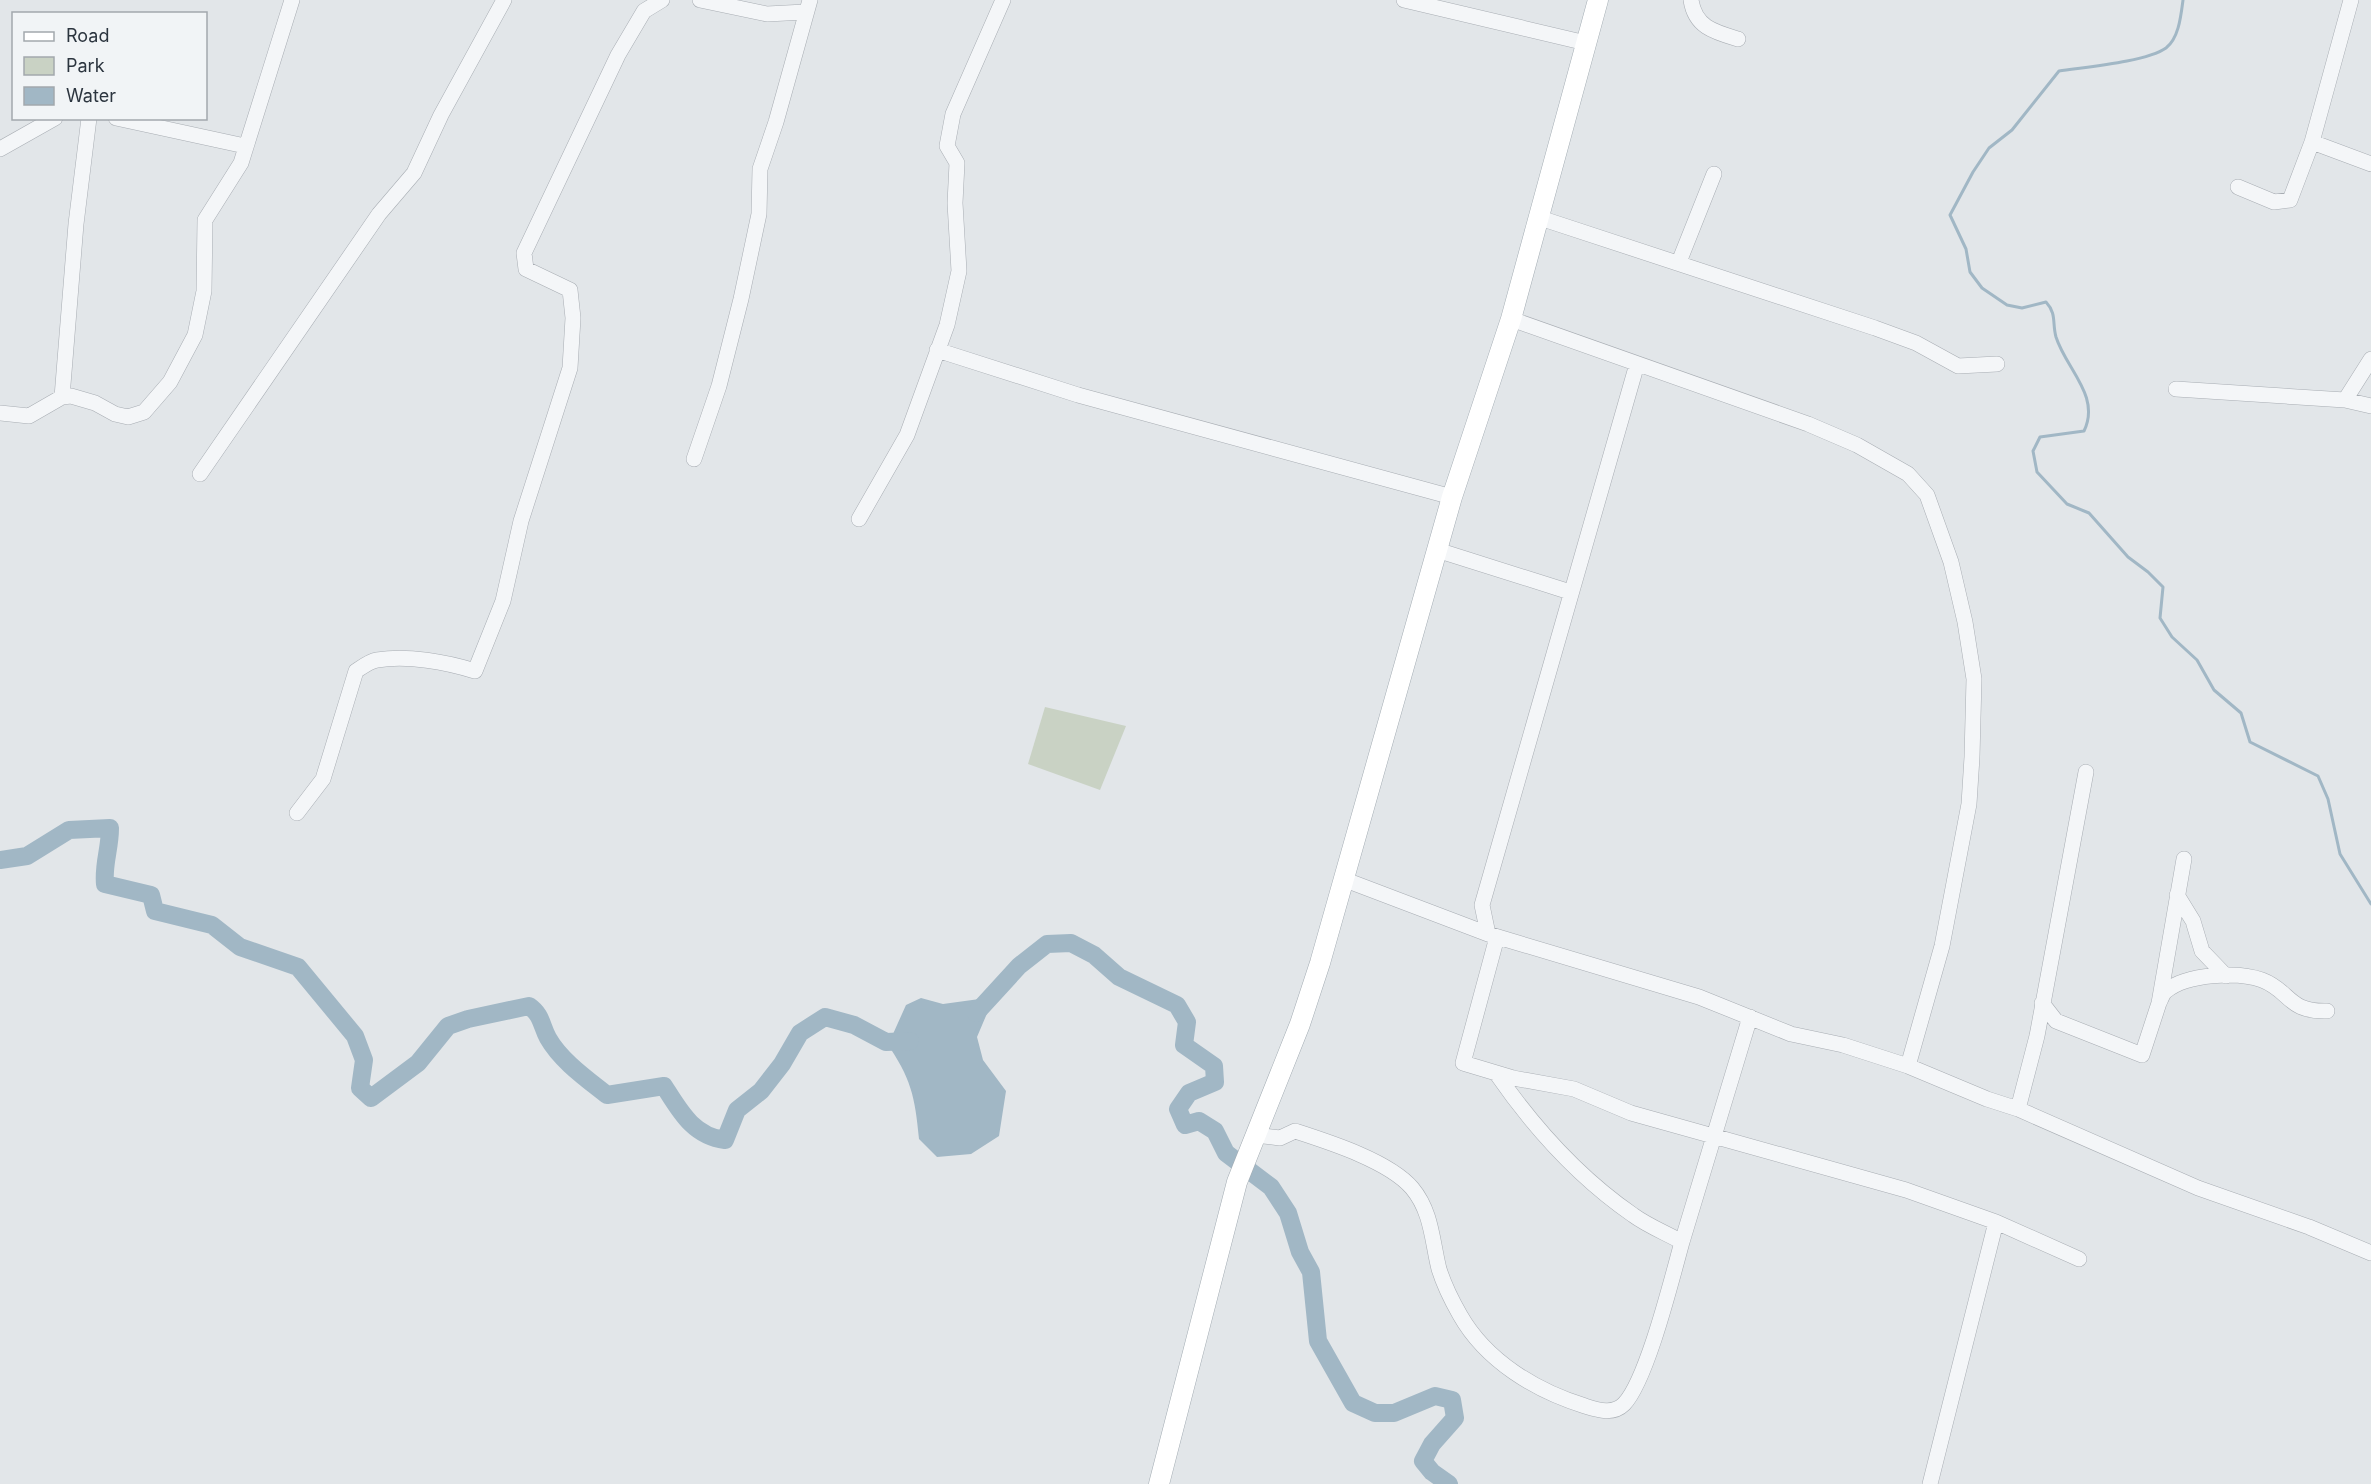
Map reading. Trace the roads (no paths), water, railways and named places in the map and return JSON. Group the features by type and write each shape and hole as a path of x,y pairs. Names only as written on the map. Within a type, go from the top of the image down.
{"main road":[{"path":"1159,1484 1237,1182 1300,1024 1320,963 1452,497 1511,319 1598,0"}],"street":[{"path":"0,413 29,416 62,397 71,396 128,417 144,412 170,382 195,335 204,291 205,220 241,163 244,146 292,0"},
{"path":"200,474 379,214 414,173 441,115 504,0"},
{"path":"297,813 323,779 356,671 375,660 453,664 475,671 503,601 521,521 570,368 573,318 570,290 526,269 524,253 618,55 644,11 662,0"},
{"path":"694,459 719,386 741,298 759,214 760,169 776,123 807,6 766,14 700,0"},
{"path":"859,519 907,435 947,326 959,272 955,203 957,163 947,146 952,114 1003,0"},
{"path":"1404,0 1586,43"},
{"path":"1691,0 1701,25 1712,32 1738,39"},
{"path":"2238,187 2274,202 2290,200 2312,142 2351,0"},
{"path":"0,149 52,120"},
{"path":"62,397 76,224 89,120"},
{"path":"125,120 244,146"},
{"path":"2312,142 2371,164"},
{"path":"1679,262 1714,174"},
{"path":"1538,217 1896,335 1917,343 1958,366 1997,364"},
{"path":"1511,319 1746,400 1857,445 1908,474 1927,495 1939,522 1956,582 1974,679 1972,757 1969,804 1942,946 1908,1066"},
{"path":"937,350 1089,398 1452,497"},
{"path":"2345,400 2371,359"},
{"path":"1463,924 1482,905 1637,364"},
{"path":"2176,389 2345,400 2371,406"},
{"path":"1437,550 1570,592"},
{"path":"2018,1109 2037,1036 2086,772"},
{"path":"2042,1003 2056,1021 2142,1055 2159,1003 2184,859"},
{"path":"1342,879 1492,935 1699,997 1791,1034 1843,1045 1908,1066 1987,1099 2018,1109 2188,1184 2309,1227 2371,1253"},
{"path":"2177,895 2195,923 2202,951 2226,976"},
{"path":"1482,905 1492,935 1463,1063 1496,1073 1574,1089 1631,1113 1906,1190 1996,1222 2079,1259"},
{"path":"2159,1003 2166,991 2193,978 2209,975 2250,976 2265,981 2299,1008 2310,1011 2327,1011"},
{"path":"1255,1135 1280,1138 1295,1131 1398,1175 1413,1190 1429,1219 1439,1269 1461,1317 1476,1339 1505,1366 1552,1395 1598,1410 1614,1411 1624,1404 1648,1354 1716,1136 1750,1017"},
{"path":"2037,1036 2056,1021"},
{"path":"1496,1073 1532,1124 1561,1155 1634,1216 1682,1242"},
{"path":"1930,1484 1996,1222"}],"water":[{"path":"994,997 977,1037 983,1060 1006,1091 999,1136 971,1154 937,1157 919,1139 916,1111 910,1088 901,1066 886,1042 893,1034 906,1005 921,998 943,1004"}],"waterway":[{"path":"2183,0 2177,32 2166,48 2144,57 2059,71 2012,130 1989,148 1950,215 1966,249 1970,272 1982,288 2007,305 2022,308 2046,302 2053,315 2056,337 2061,349 2085,394 2088,418 2084,431 2040,437 2033,451 2037,472 2067,504 2089,513 2128,557 2163,587 2160,618 2172,637 2197,660 2214,690 2241,713 2250,742 2318,776 2328,799 2340,854 2371,904"},
{"path":"0,860 27,856 69,830 110,828 105,884 151,895 155,911 212,925 240,947 298,967 355,1036 364,1060 360,1088 371,1098 418,1063 448,1026 468,1019 529,1006 539,1017 548,1038 560,1054 607,1095 664,1086 682,1113 696,1128 714,1138 725,1140 737,1110 761,1091 782,1064 800,1033 825,1017 854,1025 886,1042 910,1041"},
{"path":"976,1013 1019,966 1047,944 1071,943 1094,955 1119,977 1177,1005 1187,1022 1184,1045 1214,1066 1215,1082 1189,1093 1178,1109 1185,1125 1199,1121 1215,1131 1226,1153 1271,1187 1288,1213 1300,1252 1311,1272 1318,1341 1353,1403 1375,1413 1394,1413 1435,1396 1452,1400 1455,1418 1432,1444 1423,1461 1432,1472 1449,1484"}]}
